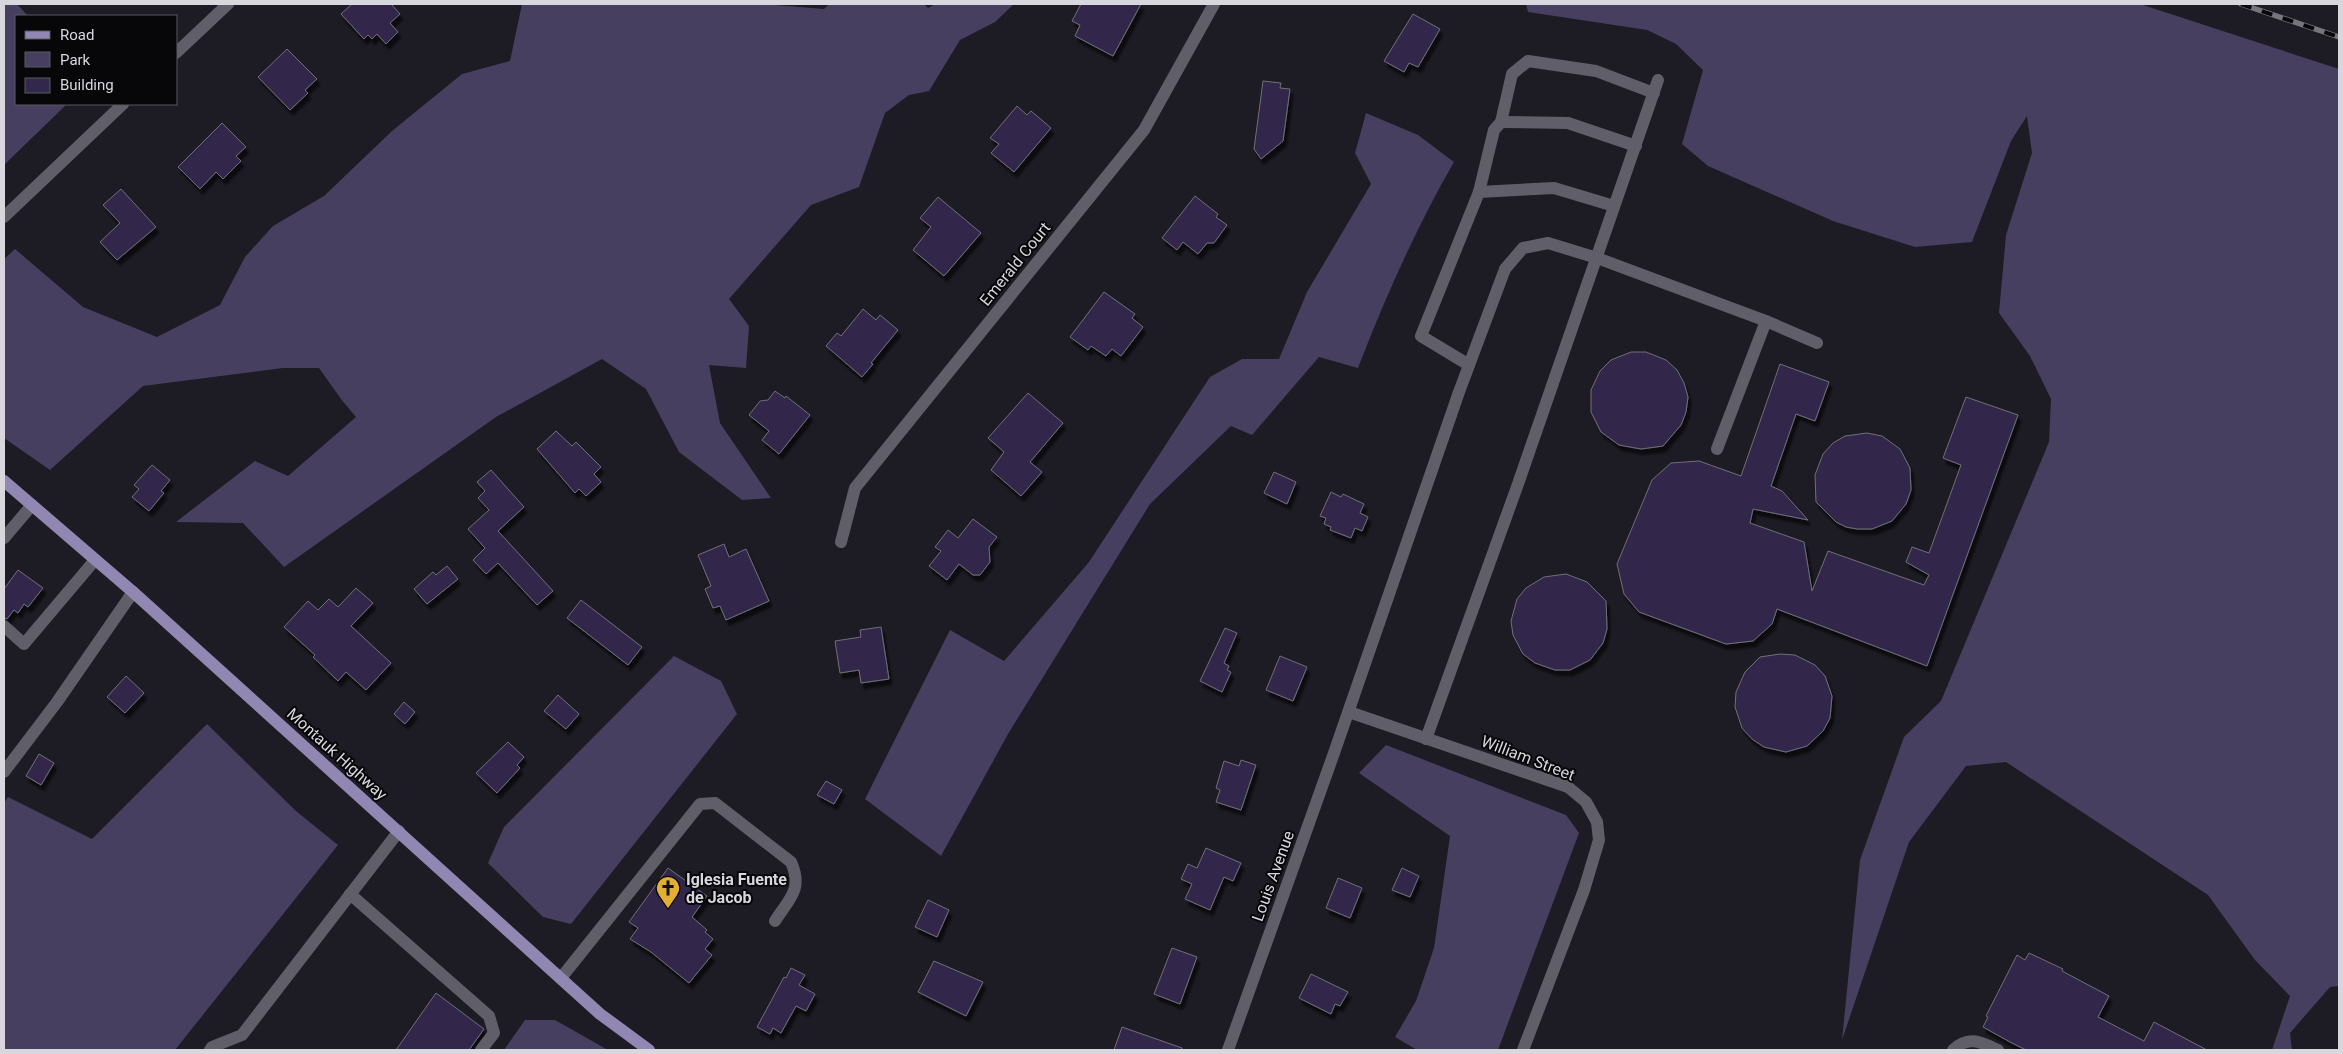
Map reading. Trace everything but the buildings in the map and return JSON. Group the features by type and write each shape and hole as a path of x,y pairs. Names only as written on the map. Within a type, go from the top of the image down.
{"main road":[{"name":"Montauk Highway","path":"4,480 133,592 399,830 600,1014 649,1050"}],"street":[{"path":"178,51 228,4"},
{"name":"Emerald Court","path":"841,542 855,488 1144,130 1214,4"},
{"path":"1469,364 1421,336 1479,192 1494,130 1501,122 1512,74 1528,61 1596,72 1654,93"},
{"path":"1426,739 1597,258 1658,80"},
{"path":"4,217 122,105"},
{"path":"1501,122 1568,123 1636,146"},
{"path":"1479,192 1554,188 1614,206"},
{"name":"Louis Avenue","path":"1228,1050 1469,364 1505,269 1523,248 1548,243 1597,258 1817,343"},
{"path":"1717,449 1766,322"},
{"path":"4,538 32,505"},
{"path":"4,626 24,644 95,560"},
{"path":"4,772 57,702 133,592"},
{"name":"William Street","path":"1348,712 1568,787 1586,802 1597,822 1599,840 1584,890 1523,1050"},
{"path":"561,978 700,804 715,802 791,862 797,875 796,888 775,921"},
{"path":"210,1050 212,1047 242,1035 399,830"},
{"path":"350,894 489,1016 494,1033 481,1050"},
{"path":"1953,1050 1962,1042 1971,1040 1981,1042 1998,1050"}],"green space":[{"path":"4,4 17,4 27,15 15,15 15,105 66,105 4,165"},
{"path":"522,4 763,4 824,9 829,4 924,4 928,8 935,4 1014,4 995,22 960,40 929,91 909,95 885,113 859,187 811,205 729,299 749,326 746,368 709,365 720,423 771,498 742,500 679,452 646,389 602,359 496,417 284,567 243,523 176,522 255,461 288,476 356,417 319,368 283,368 143,386 50,470 4,438 4,259 15,249 83,307 157,337 220,305 245,257 273,226 324,196 392,131 462,74 510,61"},
{"path":"1526,4 2140,4 2339,69 2339,986 2330,987 2290,1033 2292,1050 2272,1050 2290,996 2255,960 2208,895 2006,762 1966,766 1909,842 1842,1040 1860,860 1904,737 1941,701 2049,442 2051,399 2030,356 1999,313 2006,235 2032,153 2027,116 2011,141 1972,242 1915,247 1833,221 1708,166 1682,144 1703,70 1676,44 1647,30 1528,12"},
{"path":"1366,113 1418,135 1454,162 1402,264 1358,368 1319,357 1252,435 1231,426 1150,504 1008,734 941,856 865,799 950,630 1004,661 1089,562 1210,377 1242,359 1279,359 1307,292 1371,184 1355,153"},
{"path":"674,656 721,681 737,714 571,924 543,917 488,863 504,827"},
{"path":"207,724 296,811 338,845 175,1050 4,1050 4,803 8,797 92,839"},
{"path":"1386,745 1566,815 1579,833 1498,1050 1417,1050 1395,1037 1416,1001 1434,948 1450,836 1359,773"},
{"path":"525,1020 555,1020 608,1050 504,1050"}],"railway":[{"path":"2241,4 2339,37"}],"place":[{"name":"Iglesia Fuente de Jacob","path":"668,909"}]}
